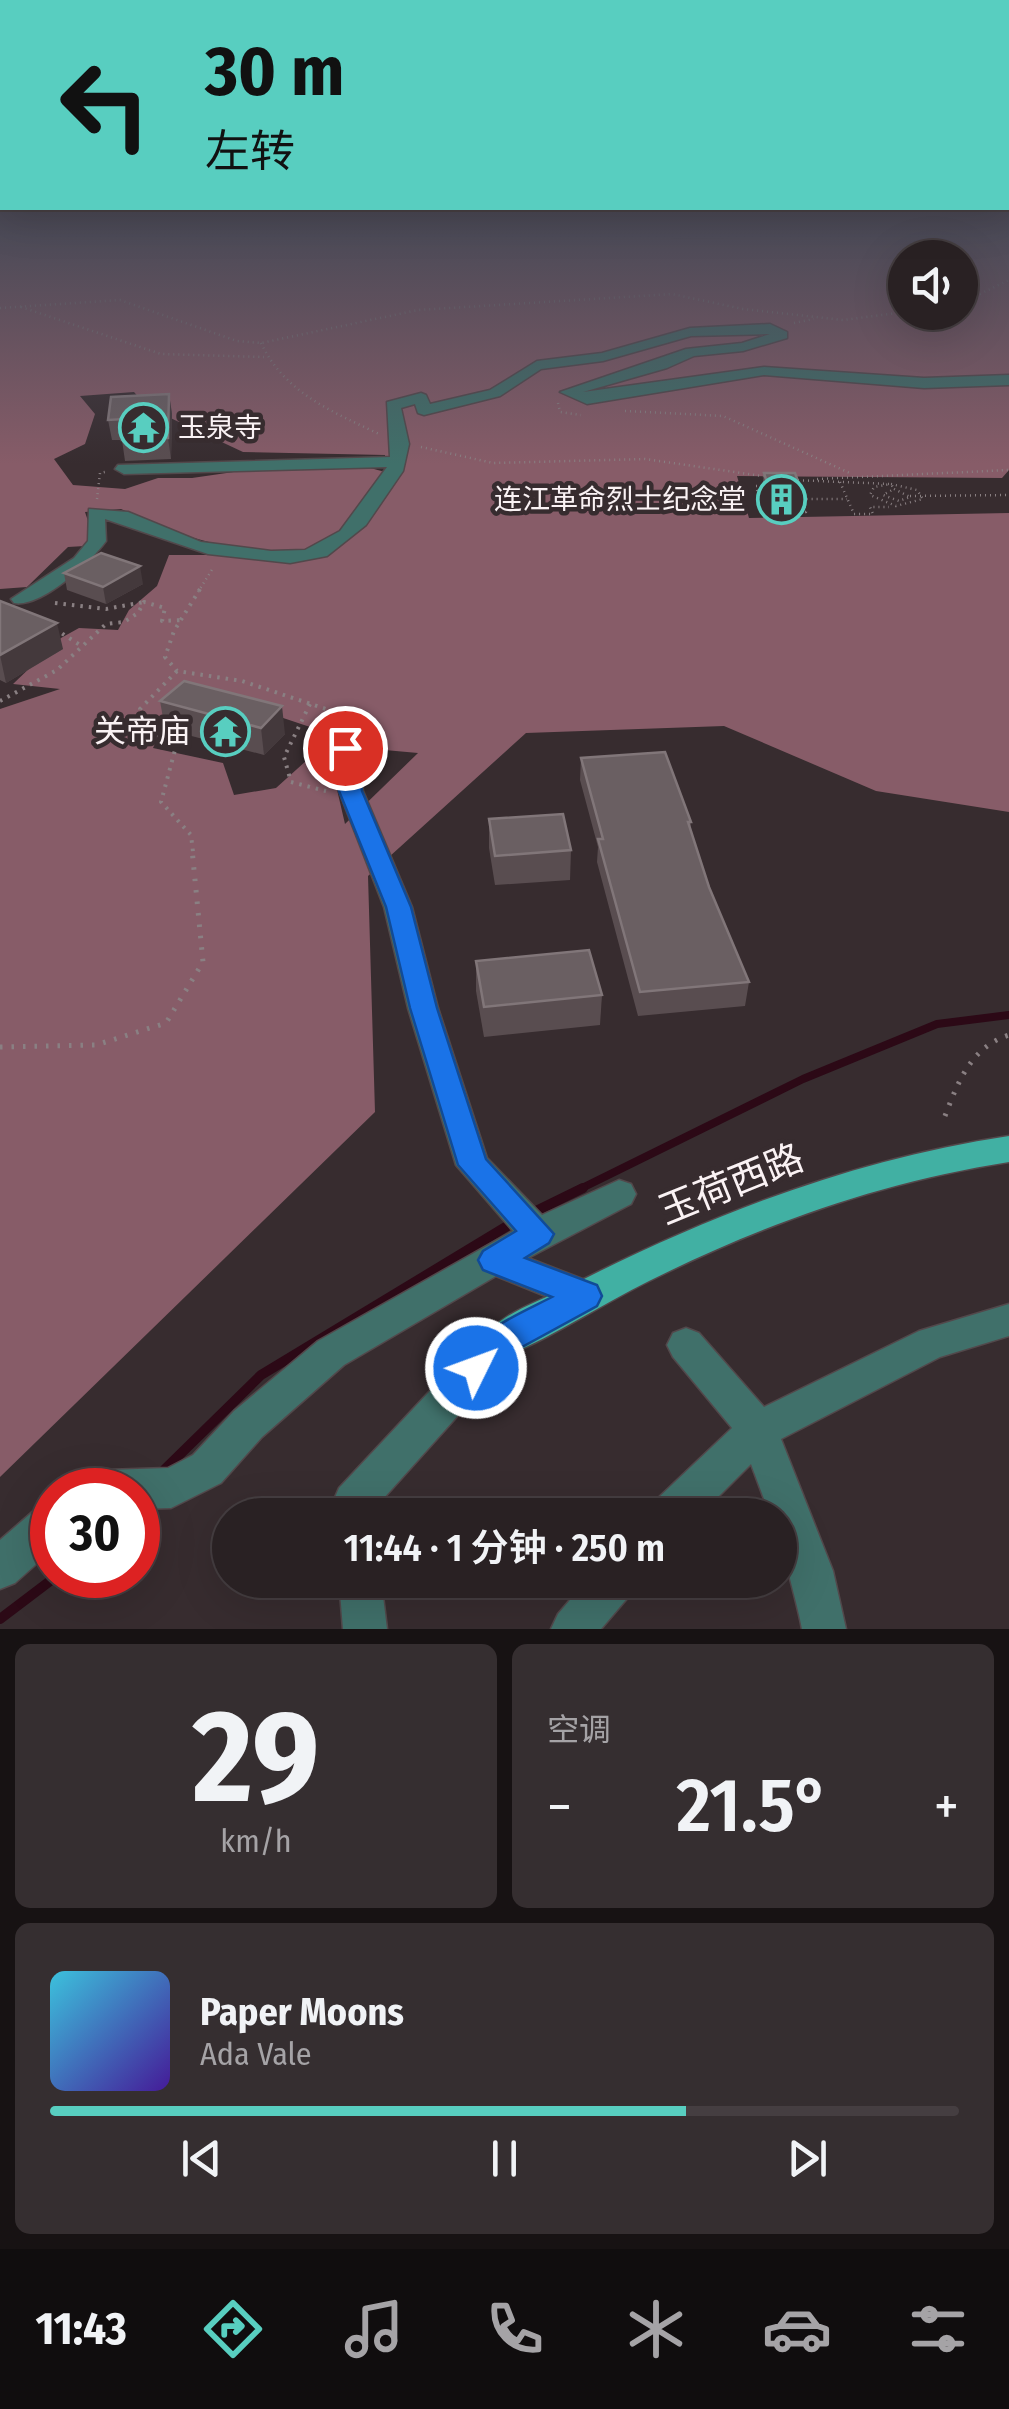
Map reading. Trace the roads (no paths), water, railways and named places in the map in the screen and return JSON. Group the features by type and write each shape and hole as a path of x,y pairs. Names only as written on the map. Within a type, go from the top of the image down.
{"main road":[{"name":"玉荷西路","path":"501,1341 725,1228 801,1198 905,1168 1009,1149"}],"street":[{"path":"20,599 81,562 98,540 95,513 113,513 146,522 170,537 222,550 280,558 314,557 335,545 365,515 395,473 399,453 392,424 393,405 421,398 424,410 452,406 496,393 538,365 603,358 690,332 770,328 782,335 743,347 691,352 662,366 568,392 587,399 764,371 924,384 1009,380"},
{"path":"124,469 399,453"},
{"path":"345,748 350,791 398,907 423,1008 474,1165 526,1221"},
{"path":"160,1488 171,1488 207,1469 248,1424 332,1353 494,1260 526,1221 619,1194"},
{"path":"494,1260 586,1296"},
{"path":"688,1498 758,1430 932,1343 1009,1320"},
{"path":"357,1498 501,1341"},
{"path":"686,1345 758,1430 812,1571 824,1629"},
{"path":"0,1568 30,1542"},
{"path":"362,1598 365,1629"},
{"path":"572,1629 599,1598"}],"waterway":[{"path":"578,1190 803,1079 937,1024 1009,1015"},
{"path":"534,1212 583,1188"},
{"path":"163,1471 261,1375 514,1222"},
{"path":"0,1619 30,1596"}],"place":[{"name":"玉泉寺","path":"143,427"},
{"name":"连江革命烈士纪念堂","path":"781,499"},
{"name":"关帝庙","path":"225,731"}]}
